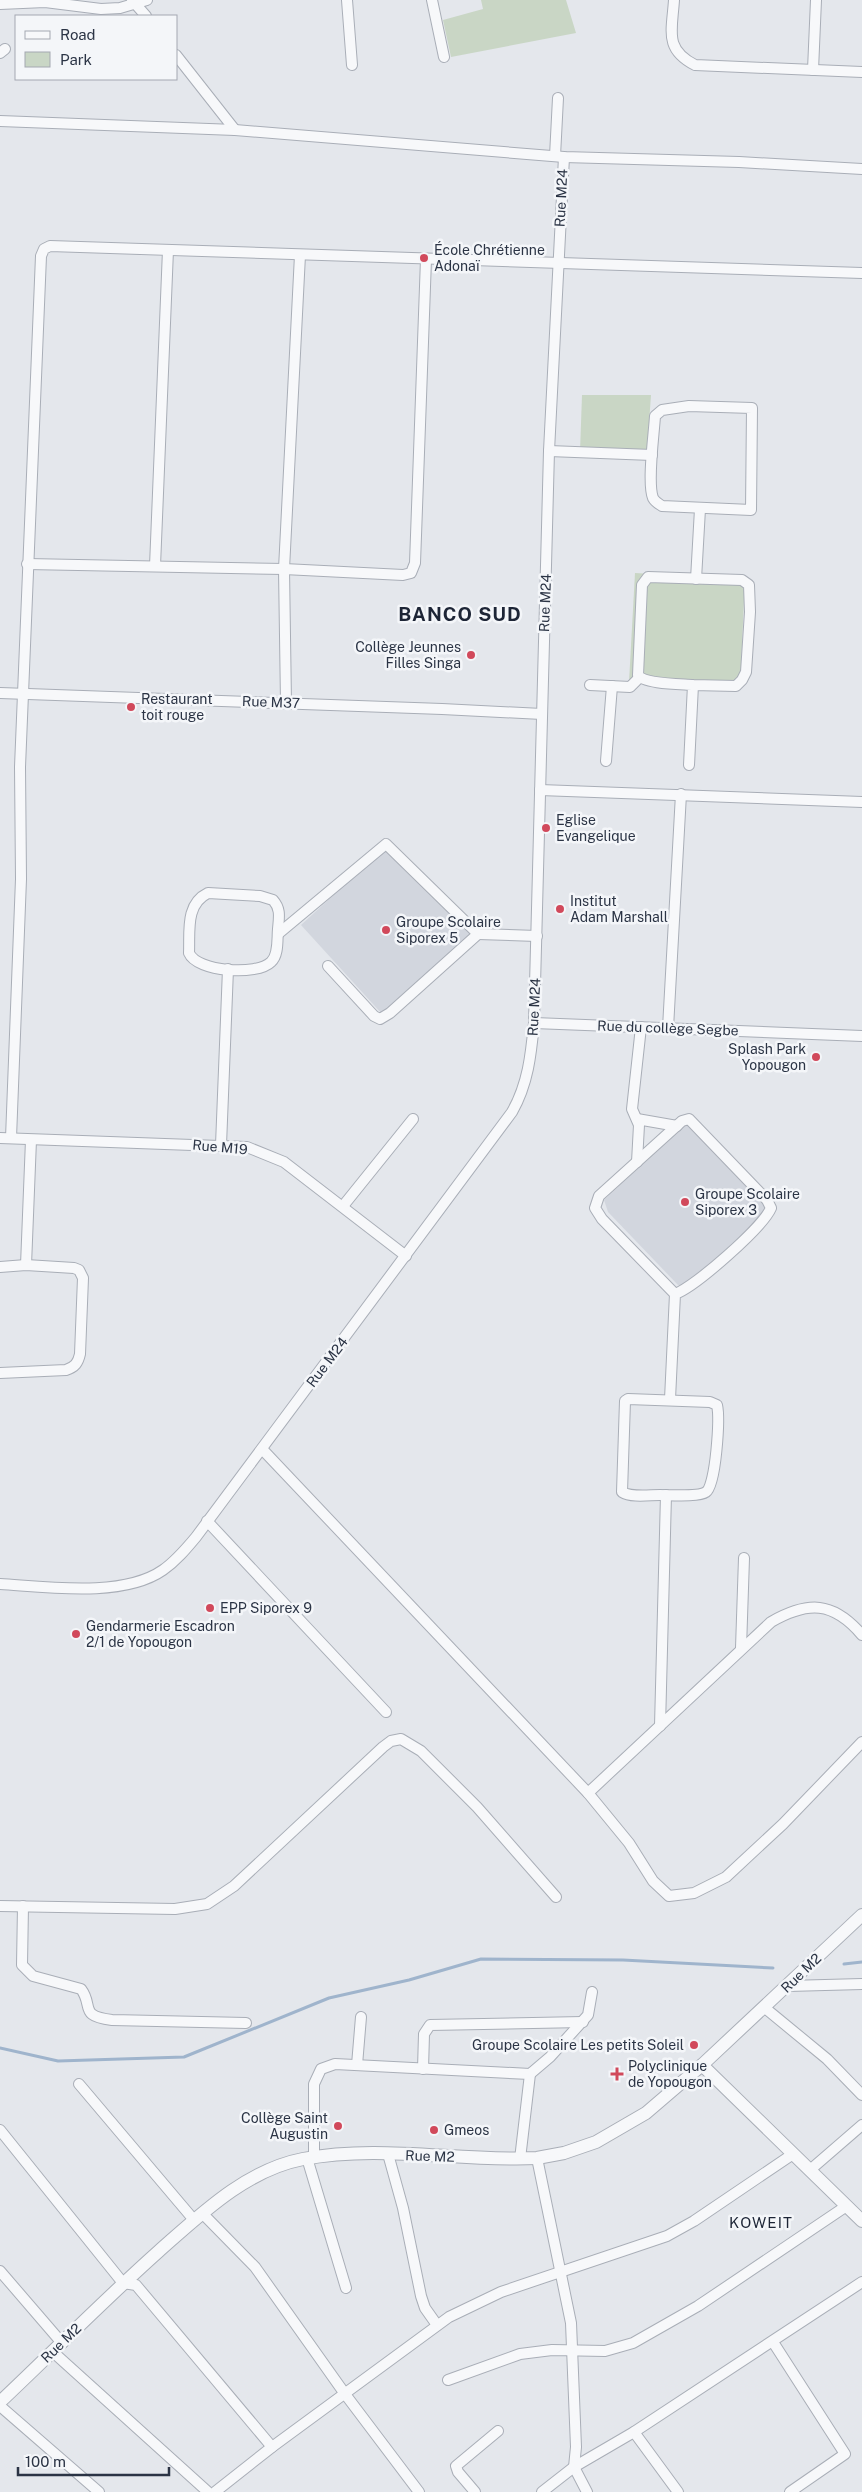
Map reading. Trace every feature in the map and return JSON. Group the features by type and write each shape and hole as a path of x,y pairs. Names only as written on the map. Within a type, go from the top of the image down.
{"street":[{"path":"0,4 37,2 101,9 120,8 134,2 148,0"},
{"path":"347,0 352,65"},
{"path":"432,0 444,57"},
{"path":"674,0 673,44 681,58 695,65 862,72"},
{"path":"813,70 816,0"},
{"path":"134,2 145,15"},
{"path":"178,58 235,130"},
{"name":"Rue M24","path":"0,1584 81,1588 135,1582 162,1571 174,1561 262,1449 512,1112 521,1096 531,1057 534,1023 549,451 558,263 558,98"},
{"path":"0,121 235,130 559,156 739,162 862,169"},
{"path":"11,1138 21,888 20,767 41,256 44,249 50,246 862,273"},
{"path":"155,566 168,250"},
{"path":"286,703 284,569 300,254"},
{"path":"28,564 284,569 403,576 411,572 415,563 426,259"},
{"path":"689,406 751,406 752,510 700,509 662,506 654,501 652,492 652,455 655,416 662,410 689,406"},
{"path":"549,451 652,455"},
{"path":"696,578 700,509"},
{"path":"590,685 633,686 639,678 642,585 648,577 748,582 750,612 746,672 736,686 693,685 639,678"},
{"path":"689,765 693,685"},
{"path":"606,761 612,686"},
{"name":"Rue M37","path":"0,693 542,714"},
{"path":"540,790 862,802"},
{"path":"668,1028 681,794"},
{"path":"278,934 386,844 478,934 536,936"},
{"path":"214,893 273,900 280,913 278,934 276,954 272,962 256,968 228,969 197,963 189,953 193,906 203,896 214,893"},
{"path":"328,966 374,1016 380,1019 390,1013 478,934"},
{"path":"221,1145 228,969"},
{"name":"Rue du collège Segbe","path":"534,1023 862,1036"},
{"path":"637,1162 639,1125 632,1109 642,1027"},
{"path":"343,1206 413,1119"},
{"path":"637,1119 677,1126"},
{"path":"670,1399 675,1294 602,1219 595,1208 599,1196 685,1119 692,1122 767,1200 771,1208 750,1232 707,1274 693,1285 675,1294"},
{"name":"Rue M19","path":"0,1138 247,1147 284,1162 406,1256"},
{"path":"26,1265 31,1140"},
{"path":"0,1267 26,1265 74,1268 82,1274 78,1362 73,1368 66,1370 0,1373"},
{"path":"670,1399 714,1403 718,1410 711,1486 702,1494 666,1495 625,1494 621,1488 625,1401 670,1399"},
{"path":"262,1449 588,1793 629,1843 660,1889 669,1896 694,1893 726,1877 783,1824 862,1742"},
{"path":"660,1726 666,1495"},
{"path":"207,1521 386,1712"},
{"path":"741,1648 744,1558"},
{"path":"588,1793 771,1622 789,1612 820,1606 844,1618 862,1635"},
{"path":"0,1906 159,1910 206,1904 234,1886 383,1746 391,1741 401,1739 421,1751 477,1807 556,1896"},
{"path":"22,1906 22,1966 33,1976 81,1989 89,2012 94,2016 112,2020 246,2023"},
{"name":"Rue M2","path":"0,2402 123,2283 198,2217 248,2180 289,2162 331,2155 388,2154 520,2159 537,2158 580,2148 623,2128 646,2113 765,2008 862,1915"},
{"path":"788,1986 862,1984"},
{"path":"520,2159 530,2074 583,2022 590,2008 592,1992"},
{"path":"765,2008 827,2059 862,2095"},
{"path":"358,2065 361,2017"},
{"path":"423,2069 424,2034 430,2025 583,2022"},
{"path":"346,2288 310,2158 316,2076 321,2069 327,2065 358,2065 530,2074"},
{"path":"702,2065 846,2207 861,2219"},
{"path":"79,2084 198,2217 255,2267 344,2394 419,2492"},
{"path":"810,2170 862,2125"},
{"path":"0,2130 123,2283 136,2285 206,2365 272,2446"},
{"path":"388,2154 403,2208 421,2296 425,2308 437,2325"},
{"path":"215,2492 272,2446 449,2316 501,2292 629,2250 682,2228 793,2154"},
{"path":"537,2158 571,2323 576,2446 574,2467 587,2492"},
{"path":"448,2380 520,2354 573,2350 605,2351 646,2338 745,2276 846,2207"},
{"path":"0,2271 57,2347 208,2492"},
{"path":"542,2492 574,2467 634,2432 862,2282"},
{"path":"773,2342 845,2454 790,2492"},
{"path":"0,2406 99,2492"},
{"path":"475,2492 458,2472 456,2466 498,2431"},
{"path":"634,2432 678,2492"}],"shaded area":[{"name":"Groupe Scolaire Siporex 5","path":"387,846 472,935 383,1015 301,925"},
{"name":"Groupe Scolaire Siporex 3","path":"689,1121 764,1199 767,1212 693,1282 682,1286 678,1285 608,1212 604,1200"}],"green space":[{"path":"481,0 566,0 576,33 451,57 443,20 483,9"},
{"path":"582,395 651,395 647,452 580,452"},
{"path":"635,573 745,579 740,688 629,682"}],"waterway":[{"path":"0,2048 58,2061 184,2057 329,1998 409,1980 481,1959 623,1960 773,1968"},
{"path":"844,1964 862,1962"}],"place":[{"name":"École Chrétienne Adonaï","path":"424,258"},
{"name":"Collège Jeunnes Filles Singa","path":"471,655"},
{"name":"Restaurant toit rouge","path":"131,707"},
{"name":"Eglise Evangelique","path":"546,828"},
{"name":"Institut Adam Marshall","path":"560,909"},
{"name":"Groupe Scolaire Siporex 5","path":"386,930"},
{"name":"Splash Park Yopougon","path":"816,1057"},
{"name":"Groupe Scolaire Siporex 3","path":"685,1202"},
{"name":"EPP Siporex 9","path":"210,1608"},
{"name":"Gendarmerie Escadron 2/1 de Yopougon","path":"76,1634"},
{"name":"Groupe Scolaire Les petits Soleil","path":"694,2045"},
{"name":"Polyclinique de Yopougon","path":"617,2074"},
{"name":"Collège Saint Augustin","path":"338,2126"},
{"name":"Gmeos","path":"434,2130"}],"district":[{"name":"BANCO SUD","path":"460,614"},
{"name":"KOWEIT","path":"761,2222"}]}
